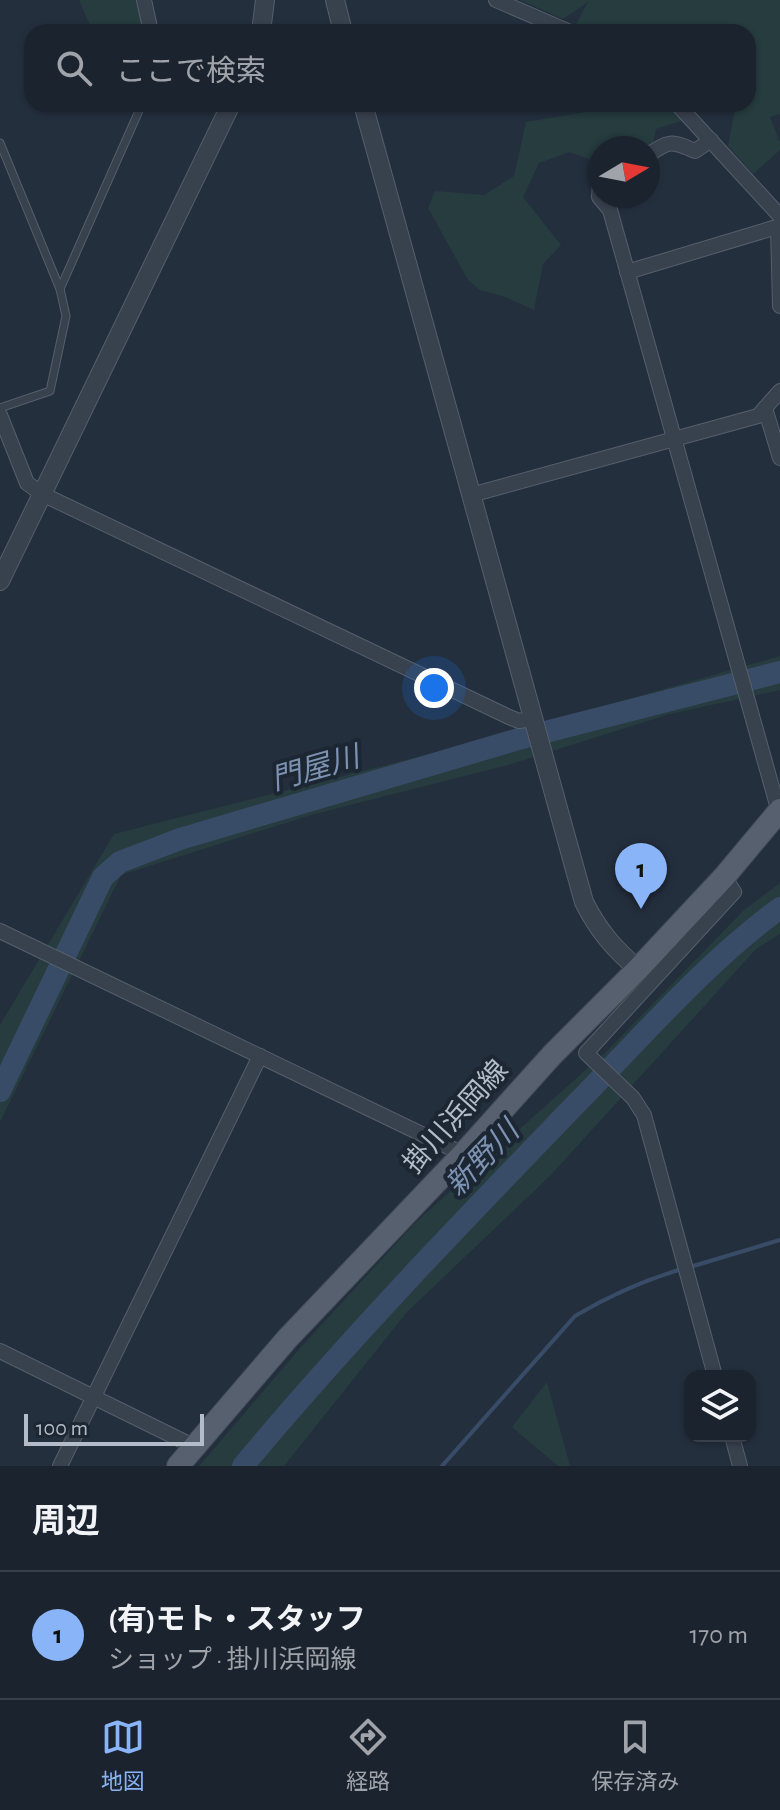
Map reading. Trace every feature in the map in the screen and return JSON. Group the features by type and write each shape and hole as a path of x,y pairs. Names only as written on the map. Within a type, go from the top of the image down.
{"main road":[{"name":"掛川浜岡線","path":"178,1466 287,1339 463,1154 552,1055 724,877 779,811"}],"street":[{"path":"144,0 149,24"},
{"path":"262,24 265,0"},
{"path":"335,0 341,24"},
{"path":"496,0 552,24"},
{"path":"0,581 226,112"},
{"path":"365,112 584,902 597,928 614,949 638,969"},
{"path":"685,112 779,223 780,306"},
{"path":"660,147 666,143 676,143 695,151 711,140"},
{"path":"608,208 779,811"},
{"path":"627,272 779,223"},
{"path":"471,495 758,416 780,391"},
{"path":"765,408 780,458"},
{"path":"0,415 27,483 42,494 509,717 519,721 532,719"},
{"path":"713,1370 644,1115 633,1098 586,1053 734,892 724,877"},
{"path":"0,931 463,1154"},
{"path":"60,1466 260,1056"},
{"path":"0,1351 193,1446"},
{"path":"734,1442 740,1466"}],"lane":[{"path":"60,289 138,112"},
{"path":"0,143 60,289 66,316 50,391 0,408"}],"green space":[{"path":"79,0 139,0 145,24 90,24"},
{"path":"520,0 780,0 780,114 770,117 780,150 753,174 728,146 734,112 756,112 756,24 576,24 588,2 563,19"},
{"path":"586,112 688,112 690,118 656,129 655,136 588,136 588,159 569,152 539,163 523,197 561,245 543,264 534,310 480,290 468,280 428,208 435,191 484,195 514,176 526,122"},
{"path":"780,656 780,690 670,714 508,765 311,815 121,875 0,1122 0,1025 114,834 485,740"},
{"path":"780,883 780,934 756,949 550,1176 407,1312 284,1466 199,1466 301,1347 415,1223 609,1049 743,911"},
{"path":"547,1382 570,1466 558,1466 512,1427"}],"waterway":[{"name":"門屋川","path":"0,1091 103,877 120,862 180,839 522,738 780,672"},
{"name":"新野川","path":"243,1466 323,1373 490,1193 699,977 780,908"},
{"path":"690,1267 780,1240"},
{"path":"442,1466 575,1316 627,1289 682,1269"}],"place":[{"name":"(有)モト・スタッフ","path":"641,909"}]}
